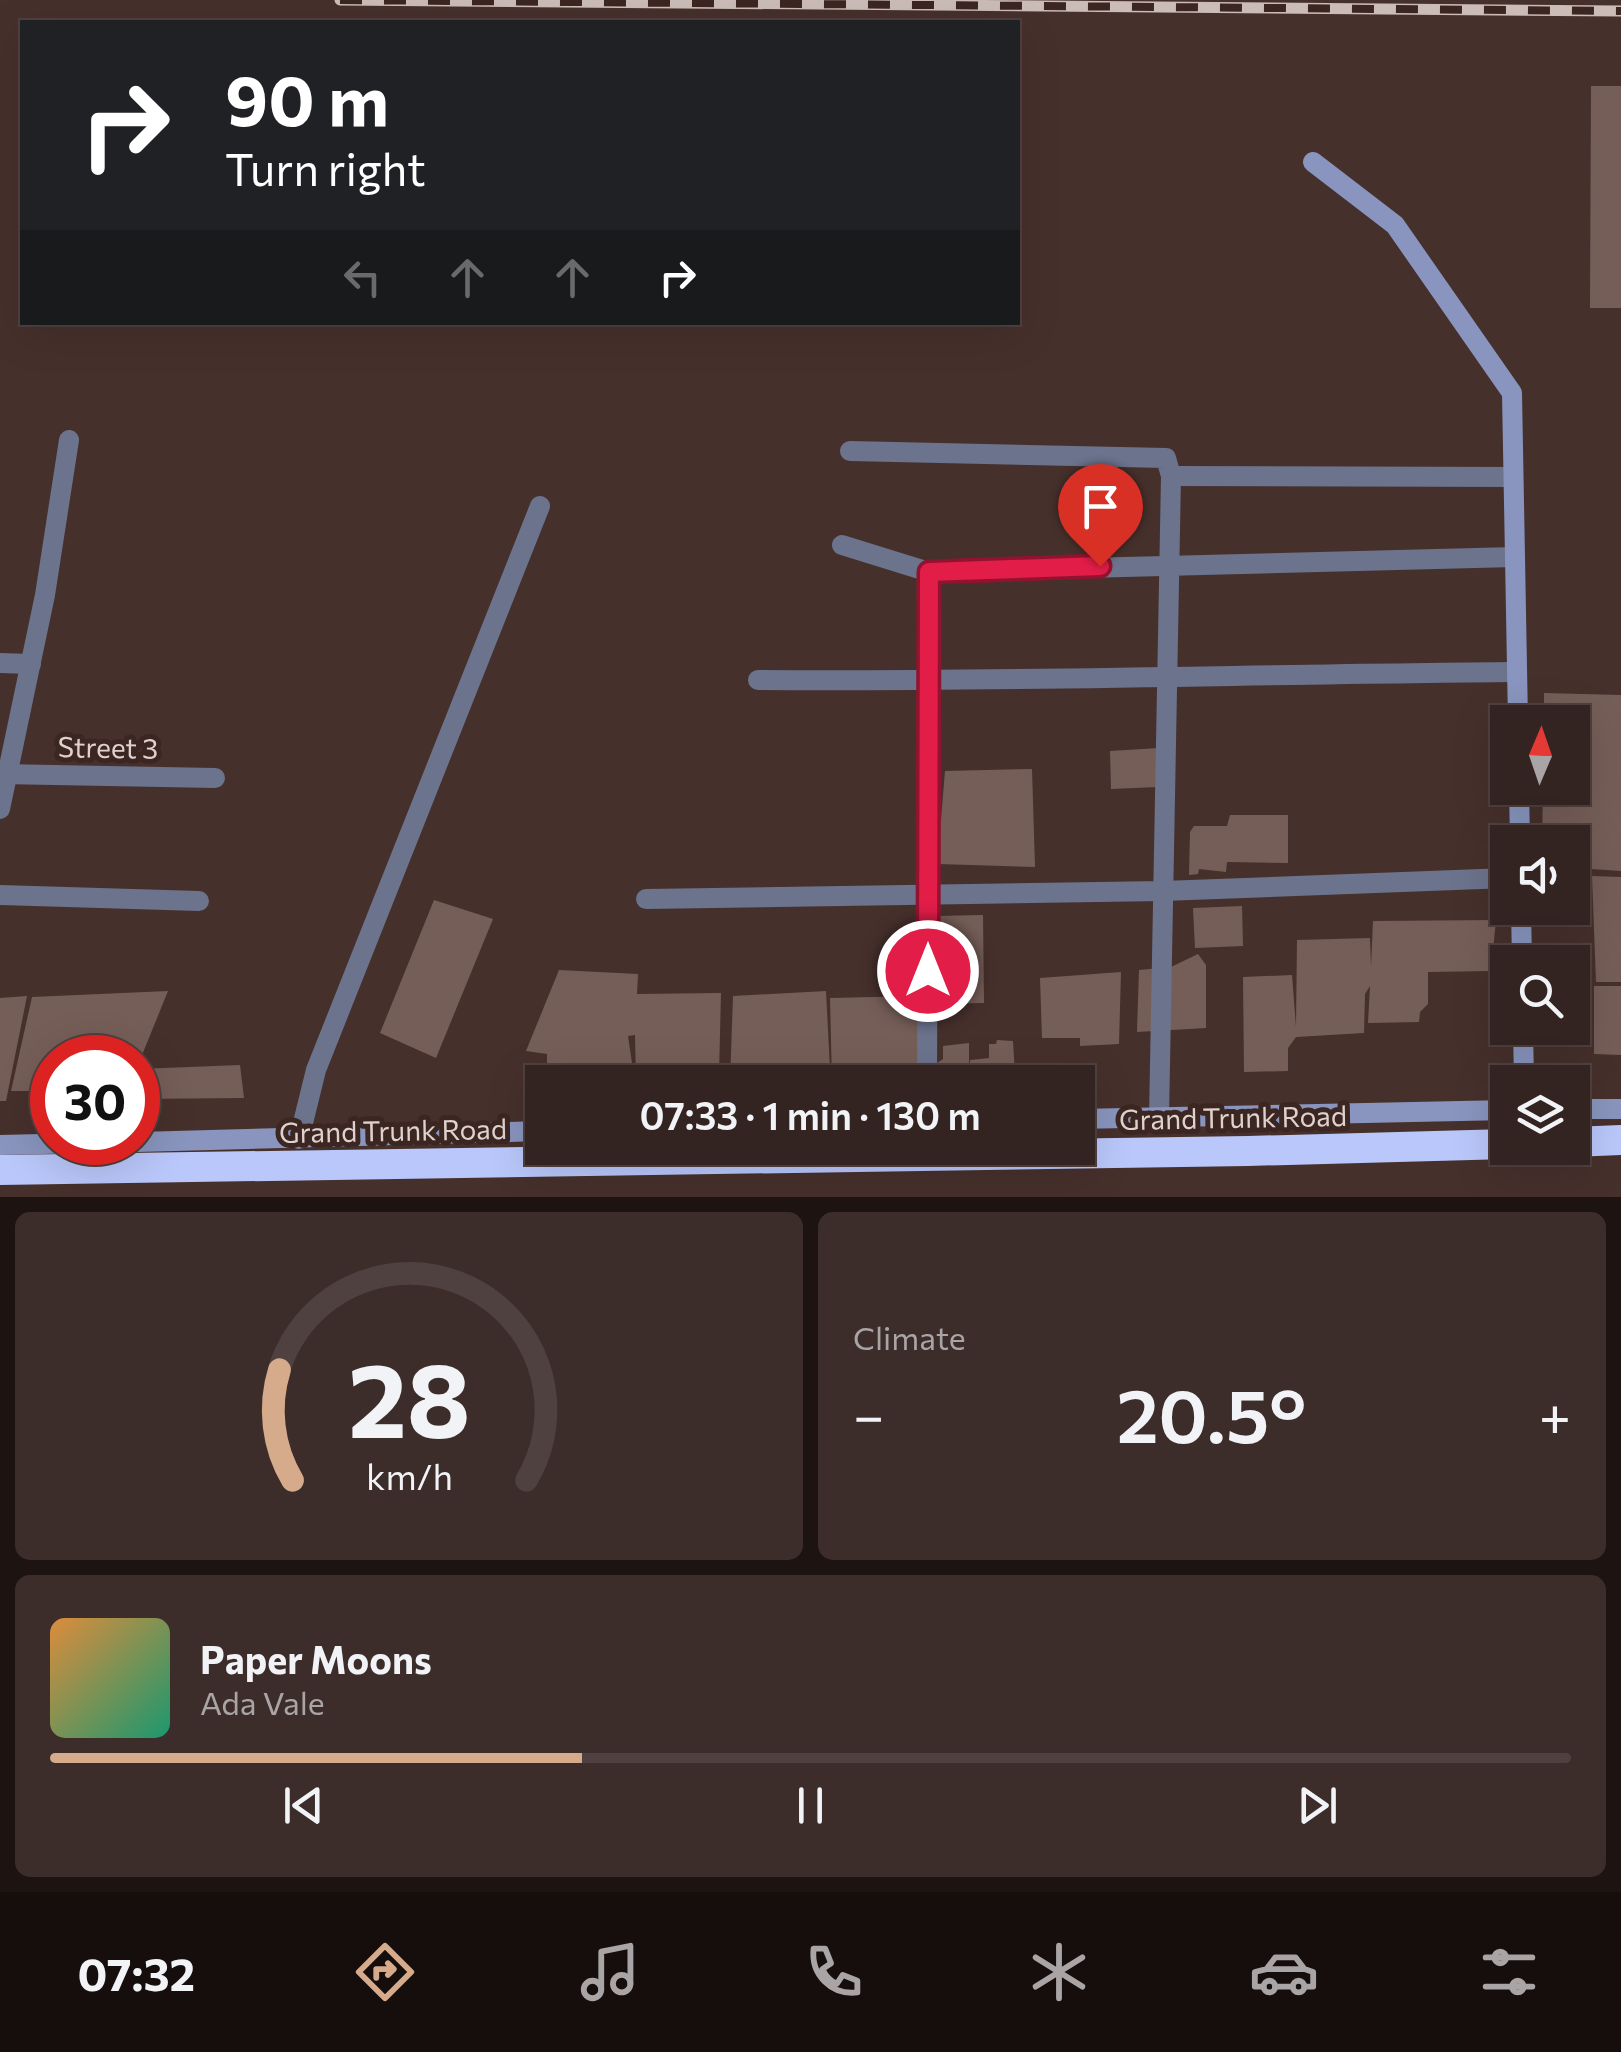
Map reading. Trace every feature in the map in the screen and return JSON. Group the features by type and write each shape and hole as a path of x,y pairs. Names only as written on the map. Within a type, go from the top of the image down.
{"highway":[{"path":"1590,1141 1621,1140"},
{"name":"Grand Trunk Road","path":"0,1170 1490,1144"}],"street":[{"path":"1313,162 1395,225 1512,393 1518,705"},
{"path":"0,810 69,440"},
{"path":"850,451 1166,458 1170,476 1159,1118"},
{"path":"1170,476 1513,477"},
{"path":"300,1138 316,1070 540,506"},
{"path":"842,545 929,572 1515,557"},
{"path":"927,1065 929,572"},
{"path":"0,663 30,664"},
{"path":"758,680 929,682 1167,674 1517,672"},
{"name":"Street 3","path":"4,774 215,778"},
{"path":"646,899 1163,891 1490,879"},
{"path":"0,895 199,901"},
{"path":"1590,1109 1621,1108"},
{"path":"1095,1119 1490,1110"},
{"path":"160,1141 525,1132"},
{"path":"0,1145 30,1144"}],"building":[{"path":"1591,86 1621,86 1621,308 1590,308"},
{"path":"1544,693 1621,695 1621,871 1591,869 1590,894 1590,825 1542,825 1543,805 1590,805 1590,705 1544,705"},
{"path":"1159,748 1158,787 1111,789 1110,751"},
{"path":"1032,769 1035,867 938,864 934,823 941,820 945,771"},
{"path":"1230,815 1288,815 1288,863 1227,862 1226,872 1199,869 1198,874 1189,875 1190,832 1194,826 1227,826"},
{"path":"1592,876 1621,877 1621,982 1596,982"},
{"path":"434,900 493,919 436,1058 380,1033"},
{"path":"1242,906 1243,946 1195,948 1193,908"},
{"path":"983,915 984,1003 936,1004 935,916"},
{"path":"1490,920 1490,925 1496,925 1494,945 1490,945 1490,971 1428,972 1428,1004 1420,1012 1419,1022 1368,1023 1370,986 1365,994 1364,1033 1296,1037 1288,1048 1288,1071 1244,1072 1243,977 1292,975 1296,1027 1297,940 1370,938 1371,967 1373,921"},
{"path":"1198,954 1206,965 1206,1028 1137,1032 1139,970 1171,967"},
{"path":"559,970 638,974 637,994 721,993 719,1065 636,1065 635,1035 628,1036 632,1063 547,1065 547,1054 526,1051"},
{"path":"1121,972 1119,1044 1080,1046 1080,1038 1042,1038 1040,978"},
{"path":"1594,986 1621,986 1621,1055 1594,1054"},
{"path":"168,991 150,1035 30,1035 30,1091 11,1091 32,997"},
{"path":"826,991 830,1065 731,1065 733,996"},
{"path":"27,996 6,1101 0,1101 0,998"},
{"path":"917,996 919,1065 832,1065 830,998"},
{"path":"997,1040 1013,1041 1014,1065 970,1065 970,1060 989,1058 989,1044 996,1044"},
{"path":"969,1043 969,1065 937,1065 943,1059 943,1046"},
{"path":"240,1065 244,1098 160,1099 160,1068"}],"railway":[{"path":"340,0 1621,11"}],"route":[{"path":"928,971 929,572 1100,566"}]}
